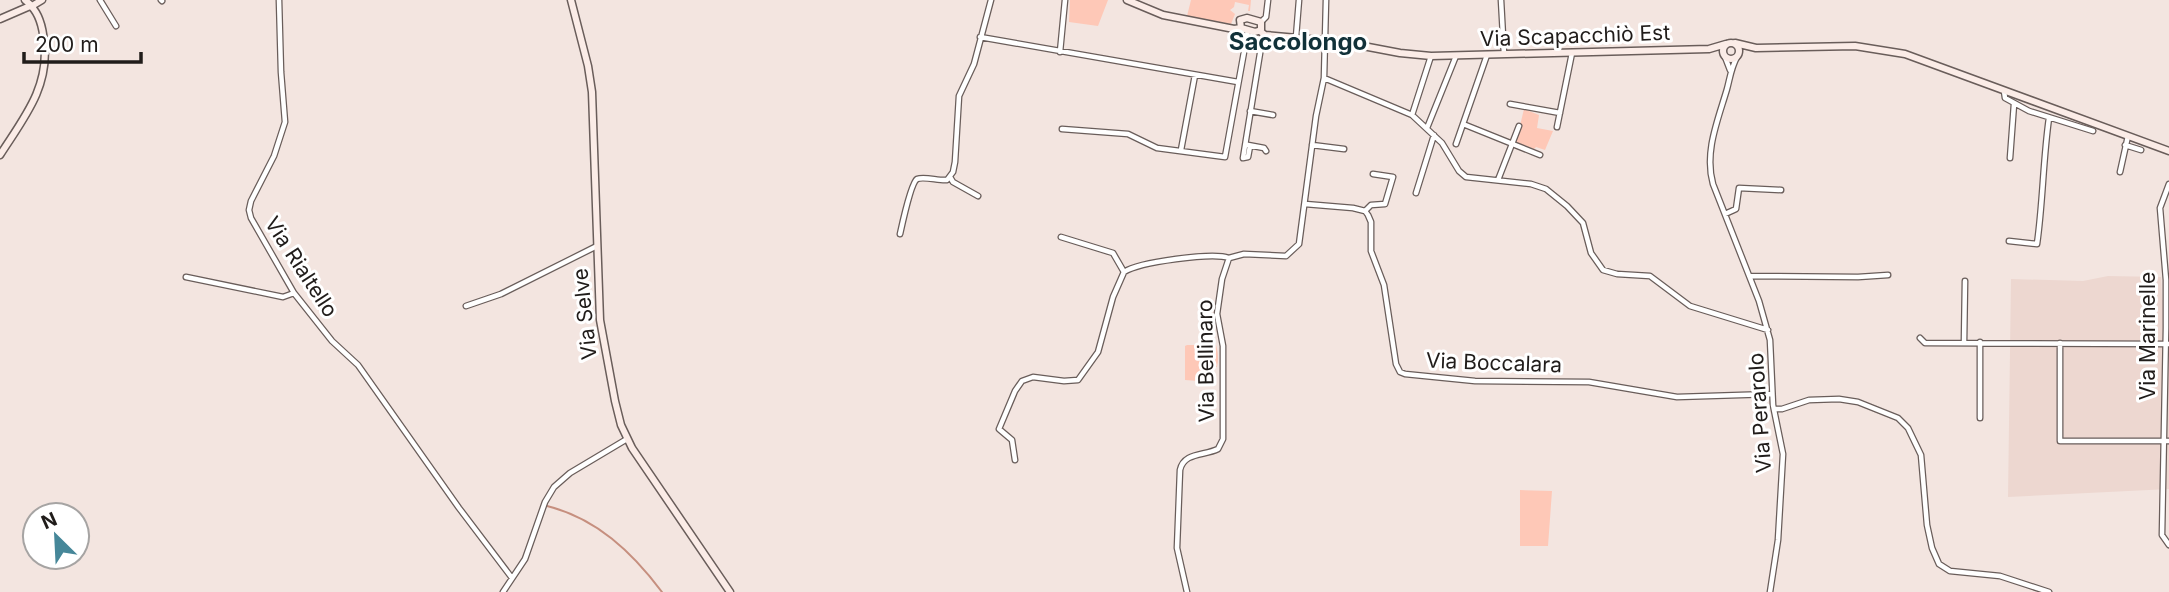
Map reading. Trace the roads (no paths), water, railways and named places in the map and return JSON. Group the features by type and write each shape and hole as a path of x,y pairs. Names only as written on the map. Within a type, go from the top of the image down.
{"main road":[{"name":"Via Selve","path":"571,0 589,66 592,92 602,333 615,401 627,439 730,592"},
{"name":"Via Scapacchiò Est","path":"1128,0 1163,15 1234,29 1241,28 1248,32 1431,56 1709,49 1735,43 1756,48"},
{"path":"0,19 34,2 47,60 36,99 0,155"},
{"path":"1241,28 1240,22 1243,18 1261,22 1261,33"},
{"path":"1735,43 1739,49 1738,56"},
{"path":"1725,56 1723,51 1726,44"},
{"name":"Via Scapacchiò Est","path":"1709,49 1730,59 1756,48 1843,46 1879,49 1918,58 2169,151"}],"street":[{"path":"100,0 116,26"},
{"name":"Via Rialtello","path":"279,0 285,122 274,156 254,193 249,210 251,218 294,293 332,341 358,365 459,508 513,578"},
{"path":"900,234 903,216 915,182 920,178 947,180 950,177 955,162 958,96 972,69 991,0"},
{"path":"1060,52 1065,0"},
{"path":"1261,22 1266,17 1268,0"},
{"path":"1296,38 1299,0"},
{"path":"1501,0 1504,55"},
{"path":"1015,460 1012,440 999,429 1015,391 1022,381 1033,377 1078,380 1098,352 1113,297 1124,272 1140,265 1181,259 1222,256 1228,258 1244,254 1281,256 1290,254 1296,248 1301,240 1312,145 1324,78 1326,3"},
{"path":"1234,154 1239,74 1248,32"},
{"path":"1247,145 1261,33"},
{"path":"980,37 1231,80 1238,84"},
{"path":"1557,127 1572,53"},
{"path":"1456,144 1487,55"},
{"path":"1412,115 1431,56"},
{"path":"1427,128 1456,56"},
{"path":"1725,56 1731,71"},
{"name":"Via Perarolo","path":"1738,56 1731,71 1714,134 1709,165 1713,184 1750,276 1768,330 1771,349 1772,394 1783,454 1770,592"},
{"path":"1231,80 1239,74"},
{"path":"1181,150 1195,75"},
{"path":"1324,78 1412,115 1434,134 1463,175 1531,184 1552,192 1583,223 1591,253 1603,270 1617,274 1650,276 1690,306 1768,330"},
{"path":"1219,79 1238,84"},
{"path":"2005,90 2005,98 2014,104 2093,131"},
{"path":"1510,104 1560,113"},
{"path":"2010,158 2014,104"},
{"path":"1250,111 1273,115"},
{"path":"2009,241 2037,244 2043,213 2043,163 2049,118"},
{"path":"1463,124 1540,155"},
{"path":"1498,180 1519,126"},
{"path":"1062,129 1128,134 1157,148 1222,157 1234,154 1247,145 1266,150"},
{"path":"1416,193 1434,134"},
{"path":"2120,173 2128,136"},
{"path":"1312,145 1344,149"},
{"path":"2125,145 2141,150"},
{"path":"1305,204 1365,211 1371,205 1385,204 1393,177 1373,174"},
{"path":"950,177 953,182 978,196"},
{"name":"Via Marinelle","path":"2169,184 2161,208 2167,344 2162,535 2169,545"},
{"path":"1725,214 1736,209 1739,188 1781,190"},
{"name":"Via Boccalara","path":"1365,211 1371,222 1371,251 1384,285 1396,364 1400,372 1475,381 1601,384 1676,397 1772,394"},
{"path":"1061,237 1112,253 1124,272"},
{"path":"466,306 492,298 597,246"},
{"name":"Via Bellinaro","path":"1187,592 1177,548 1180,470 1183,461 1191,456 1218,449 1223,439 1223,346 1217,314 1228,258"},
{"path":"1750,276 1847,278 1888,275"},
{"path":"186,277 283,298 294,293"},
{"path":"1964,343 1965,281"},
{"path":"1920,338 1925,343 2167,344"},
{"path":"1979,418 1980,342"},
{"path":"2060,343 2060,441 2166,441"},
{"path":"1774,409 1809,400 1839,399 1858,402 1898,418 1908,428 1921,454 1927,525 1939,564 1950,571 2000,576 2049,592"},
{"path":"503,592 525,559 545,502 554,487 570,473 627,439"}],"waterway":[{"path":"547,506 581,519 612,538 662,592"}],"district":[{"name":"Saccolongo","path":"1298,42"}]}
